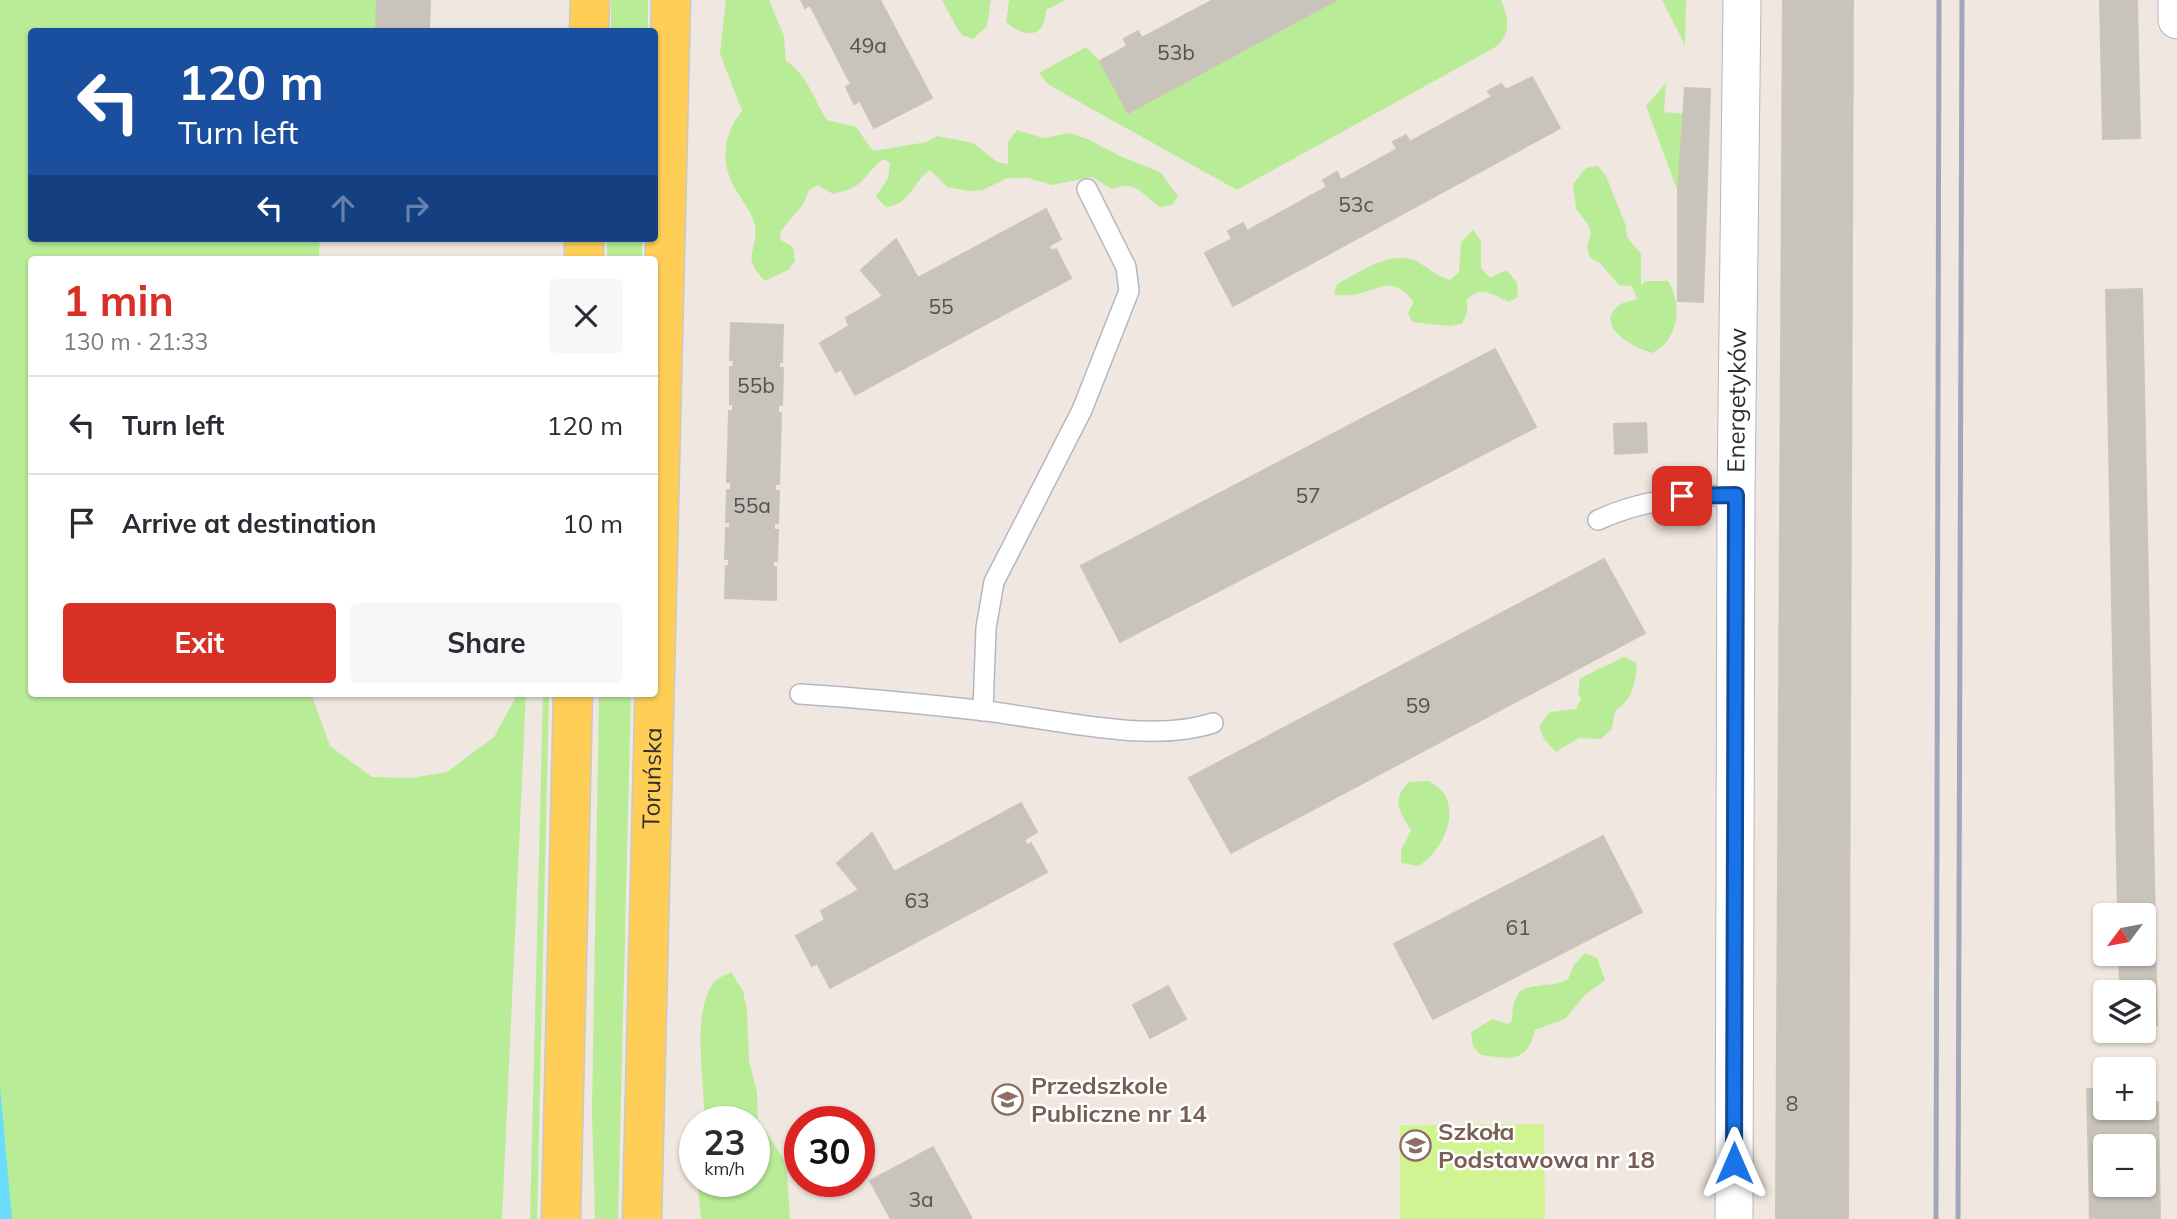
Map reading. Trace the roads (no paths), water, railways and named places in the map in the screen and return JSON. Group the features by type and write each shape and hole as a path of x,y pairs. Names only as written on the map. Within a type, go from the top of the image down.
{"main road":[{"path":"589,28 590,0"},
{"name":"Toruńska","path":"658,546 671,0"},
{"path":"561,1219 573,697"},
{"name":"Toruńska","path":"642,1219 654,697"}],"street":[{"name":"Energetyków","path":"1734,1219 1736,495 1742,0"},
{"path":"2177,0 2177,20"}],"lane":[{"path":"983,711 986,628 995,582 1082,410 1129,291 1126,267 1087,189"},
{"path":"1598,520 1648,501 1682,496 1736,495"},
{"path":"800,694 983,711 1150,732 1178,732 1213,723"}],"water":[{"path":"0,1086 12,1219 0,1219"}],"railway":[{"path":"1936,1219 1939,0"},
{"path":"1958,1219 1962,0"}],"place":[{"name":"Przedszkole Publiczne nr 14","path":"1008,1100"},
{"name":"Szkoła Podstawowa nr 18","path":"1415,1146"}]}
